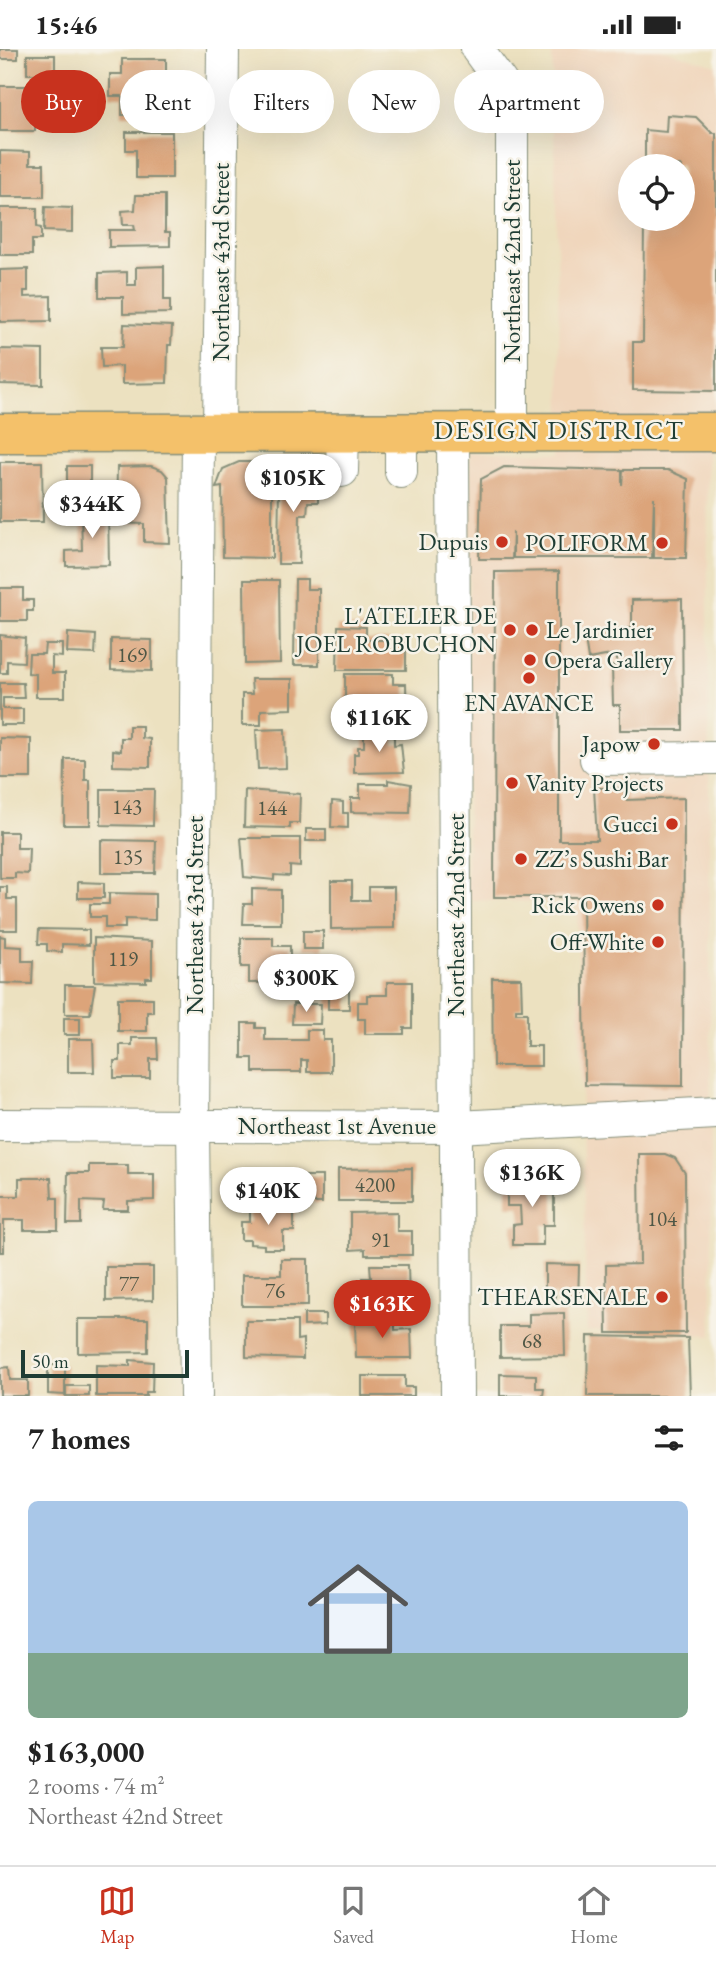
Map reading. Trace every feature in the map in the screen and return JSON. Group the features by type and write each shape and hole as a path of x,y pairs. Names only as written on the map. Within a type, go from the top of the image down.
{"main road":[{"path":"0,433 716,432"}],"street":[{"name":"Northeast 43rd Street","path":"196,1396 193,1126 209,433 223,49"},
{"name":"Northeast 42nd Street","path":"480,52 501,82 512,123 512,434"},
{"path":"342,471 343,433"},
{"path":"401,433 401,473"},
{"name":"Northeast 42nd Street","path":"453,433 458,1127 457,1396"},
{"path":"596,759 716,758"},
{"name":"Northeast 1st Avenue","path":"0,1125 458,1127 716,1113"}],"shaded area":[{"path":"552,49 660,49 716,65 716,415 707,416 712,1336 587,1331 577,903 467,900 470,452 562,453 554,133 604,133 604,70 553,70"}],"building":[{"path":"0,49 18,49 18,59 0,59"},
{"path":"27,55 55,55 55,70 27,70"},
{"path":"122,59 166,59 166,70 122,70"},
{"path":"110,74 120,74 120,96 110,96"},
{"path":"0,86 21,86 21,131 0,131"},
{"path":"667,115 696,117 712,133 716,133 716,391 633,390 633,342 643,342 644,231 695,231 695,154 645,154 645,130 666,132"},
{"path":"126,133 172,133 172,178 136,178 136,150 126,150"},
{"path":"0,151 30,152 30,164 44,164 44,197 0,197"},
{"path":"136,195 165,195 165,232 170,232 170,246 109,247 109,230 135,230 134,225 123,225 122,211 135,210"},
{"path":"45,207 72,208 72,232 44,231"},
{"path":"0,208 37,208 37,227 41,228 41,240 32,240 32,255 0,255"},
{"path":"164,266 164,300 170,300 170,313 123,314 123,297 99,297 99,273 127,272 127,285 136,285 136,267"},
{"path":"28,269 28,291 24,291 24,297 51,296 51,321 0,322 0,270"},
{"path":"124,324 172,326 171,345 168,345 167,383 122,384 122,366 102,367 101,347 123,347"},
{"path":"0,349 43,350 43,385 0,384"},
{"path":"0,462 42,462 43,522 0,522"},
{"path":"239,462 272,462 272,558 223,557 222,487 216,488 223,469"},
{"path":"67,466 90,466 90,492 67,492"},
{"path":"151,466 162,470 168,477 170,543 144,542 144,524 116,523 117,467"},
{"path":"504,467 622,470 622,485 623,470 668,470 688,479 686,558 654,558 654,497 652,558 513,558 513,532 512,559 479,559 481,479"},
{"path":"289,471 307,471 307,482 318,483 318,502 308,502 307,515 300,515 299,564 278,564 279,483 289,483"},
{"path":"108,508 109,565 66,566 66,551 82,550 81,509"},
{"path":"559,571 559,840 597,840 594,788 624,788 626,800 684,798 683,1086 585,1085 583,897 494,897 495,572"},
{"path":"295,579 307,579 307,589 319,589 319,665 294,665"},
{"path":"244,580 279,580 280,663 245,664"},
{"path":"0,588 23,588 23,600 33,600 33,611 27,611 27,621 0,621"},
{"path":"682,599 683,730 620,730 620,705 613,705 612,666 617,666 617,654 588,659 584,633 632,628 632,600"},
{"path":"338,626 366,627 366,640 406,640 406,670 337,670"},
{"path":"68,633 96,635 95,654 67,653"},
{"path":"0,635 25,638 24,662 7,661 7,673 0,673"},
{"path":"111,639 152,640 152,671 111,670"},
{"path":"45,644 62,644 62,657 52,656 52,673 65,673 65,697 36,697 36,674 28,673 29,654 44,654"},
{"path":"345,674 393,674 393,684 406,684 407,721 358,721 358,715 345,715"},
{"path":"251,679 292,679 292,709 261,710 261,725 242,725 242,694 252,694"},
{"path":"0,683 23,683 24,698 3,698 3,709 23,709 23,725 0,725"},
{"path":"129,726 142,726 142,738 150,739 150,767 113,766 113,750 121,751 121,738 129,738"},
{"path":"285,729 286,768 258,769 256,730"},
{"path":"364,730 394,730 394,745 401,744 404,772 354,773 354,754 358,754 358,747 364,747"},
{"path":"0,738 31,739 31,778 0,778"},
{"path":"65,759 85,759 85,780 90,780 90,825 64,825"},
{"path":"388,780 411,784 410,813 351,812 351,798 360,798 360,784 388,784"},
{"path":"101,789 154,789 153,826 101,825"},
{"path":"245,790 300,794 299,823 290,823 290,828 244,827"},
{"path":"332,801 343,802 343,813 348,813 348,828 331,827"},
{"path":"306,829 326,829 326,841 306,841"},
{"path":"0,832 17,832 17,848 29,848 28,874 15,873 15,878 0,878"},
{"path":"241,838 300,838 300,867 290,866 290,876 274,875 274,880 244,877"},
{"path":"101,840 156,841 155,873 101,873"},
{"path":"331,881 352,881 352,900 369,900 369,887 394,887 394,928 331,929"},
{"path":"78,882 104,883 104,898 78,898"},
{"path":"0,887 7,887 7,899 17,899 17,930 0,930"},
{"path":"252,889 281,890 281,924 243,924 244,904 252,904"},
{"path":"109,893 155,894 155,920 125,919 125,928 105,928 105,917 90,917 90,904 109,904"},
{"path":"39,929 89,930 89,945 62,944 62,952 47,951 47,944 38,944"},
{"path":"303,931 323,931 323,949 303,949"},
{"path":"0,936 5,937 5,946 22,947 22,961 33,961 32,984 0,983"},
{"path":"94,938 152,941 152,978 146,978 146,982 94,981"},
{"path":"241,938 273,938 273,946 290,946 290,961 299,961 299,982 249,983 249,967 241,967"},
{"path":"492,978 521,978 522,1009 516,1009 516,1013 527,1013 527,1046 541,1046 541,1066 493,1066"},
{"path":"328,981 349,981 349,1009 328,1009"},
{"path":"387,982 412,982 412,1028 404,1028 404,1034 365,1034 365,1019 358,1019 358,1002 367,1002 367,995 387,995"},
{"path":"65,985 95,985 90,1014 65,1014"},
{"path":"118,998 153,998 153,1012 147,1012 147,1031 118,1031"},
{"path":"293,1004 321,1004 320,1024 292,1024"},
{"path":"64,1018 80,1018 80,1035 64,1035"},
{"path":"242,1023 256,1023 256,1028 265,1028 265,1040 307,1040 307,1030 323,1030 323,1040 331,1040 331,1072 307,1072 307,1060 301,1060 301,1072 253,1072 253,1058 242,1058"},
{"path":"132,1038 157,1038 158,1059 150,1059 150,1078 114,1078 114,1061 120,1061 120,1045 132,1045"},
{"path":"68,1039 93,1039 94,1072 68,1072"},
{"path":"639,1154 665,1154 675,1158 685,1173 686,1333 607,1333 606,1265 640,1264"},
{"path":"89,1165 128,1165 128,1174 154,1174 154,1200 128,1201 128,1210 103,1210 104,1202 81,1201 81,1224 67,1224 68,1173 89,1173"},
{"path":"412,1168 412,1201 338,1201 338,1169"},
{"path":"245,1173 293,1173 293,1186 297,1185 297,1202 254,1202 253,1190 245,1190"},
{"path":"301,1176 322,1176 322,1203 314,1203 313,1199 301,1199"},
{"path":"19,1178 51,1178 52,1198 58,1198 58,1230 24,1230 24,1220 4,1220 4,1252 0,1252 0,1196 19,1196"},
{"path":"554,1178 554,1225 543,1225 543,1245 513,1245 513,1225 521,1224 520,1206 507,1206 507,1185 517,1185 517,1179"},
{"path":"250,1209 294,1209 294,1231 283,1231 283,1249 264,1249 264,1245 241,1240 241,1222 250,1222"},
{"path":"397,1212 397,1231 412,1231 412,1255 365,1255 365,1249 350,1250 350,1213"},
{"path":"281,1259 308,1259 308,1306 242,1306 242,1275 281,1275"},
{"path":"545,1264 579,1265 578,1304 556,1304 555,1295 545,1295"},
{"path":"370,1265 408,1265 409,1300 371,1301 371,1292 363,1292 363,1278 371,1278"},
{"path":"106,1267 153,1267 153,1300 106,1301"},
{"path":"564,1313 565,1356 500,1357 500,1326 529,1326 529,1314"},
{"path":"304,1314 325,1314 325,1325 304,1326"},
{"path":"78,1319 148,1319 148,1352 78,1353"},
{"path":"355,1320 395,1320 395,1330 411,1329 412,1358 356,1358"},
{"path":"246,1321 297,1321 297,1340 303,1339 303,1359 246,1357"},
{"path":"588,1336 688,1338 690,1396 587,1396"},
{"path":"130,1360 153,1362 152,1392 146,1392 146,1396 96,1396 96,1365 130,1366"},
{"path":"48,1365 65,1365 65,1395 48,1394"},
{"path":"9,1367 10,1380 28,1380 28,1396 0,1396 0,1368"},
{"path":"500,1374 536,1375 536,1388 544,1388 543,1396 500,1396"},
{"path":"362,1376 405,1376 405,1387 414,1387 414,1396 362,1396"},
{"path":"66,1386 89,1386 89,1396 66,1396"}],"place":[{"name":"Dupuis","path":"502,542"},
{"name":"POLIFORM","path":"662,543"},
{"name":"L'ATELIER DE JOEL ROBUCHON","path":"510,630"},
{"name":"Le Jardinier","path":"532,630"},
{"name":"Opera Gallery","path":"530,660"},
{"name":"EN AVANCE","path":"529,678"},
{"name":"Japow","path":"654,744"},
{"name":"Vanity Projects","path":"512,783"},
{"name":"Gucci","path":"672,824"},
{"name":"ZZ’s Sushi Bar","path":"521,859"},
{"name":"Rick Owens","path":"658,905"},
{"name":"Off-White","path":"658,942"},
{"name":"THEARSENALE","path":"662,1297"}],"district":[{"name":"DESIGN DISTRICT","path":"559,430"}]}
